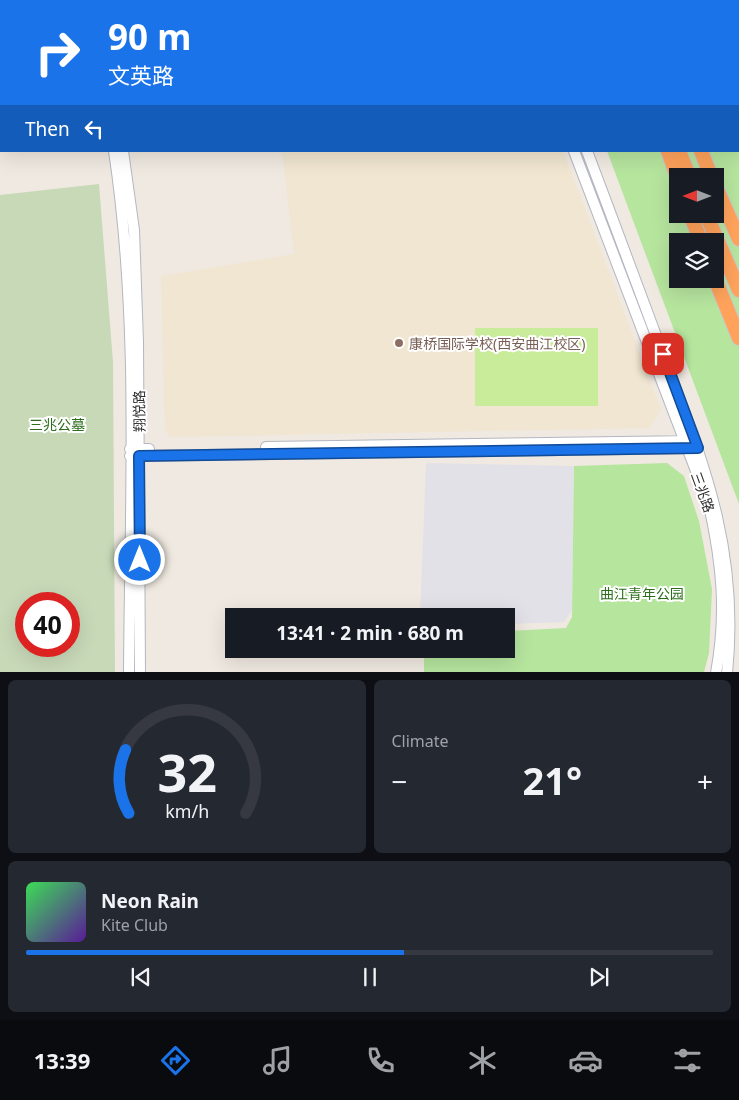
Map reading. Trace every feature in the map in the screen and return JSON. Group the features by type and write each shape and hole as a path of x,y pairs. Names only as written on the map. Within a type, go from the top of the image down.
{"highway":[{"path":"668,152 674,168"},
{"path":"679,152 686,168"},
{"path":"701,152 708,168"},
{"path":"724,206 739,240"},
{"path":"710,223 739,290"},
{"path":"719,288 739,338"}],"street":[{"name":"翔悦路","path":"114,152 128,269 135,453 140,672"},
{"name":"翔悦路","path":"123,152 134,230 135,453 129,672"},
{"name":"三兆路","path":"574,152 709,505 719,548 723,592 722,637 716,672"},
{"name":"三兆路","path":"587,152 716,496 730,565 734,599 727,672"},
{"path":"135,453 697,444"}],"shaded area":[{"name":"康桥国际学校(西安曲江校区)","path":"282,152 563,152 661,410 649,428 170,437 165,430 161,276 294,254"},
{"path":"426,463 574,466 572,610 564,622 515,624 515,608 420,608"}],"green space":[{"path":"607,152 739,152 739,504"},
{"name":"三兆公墓","path":"99,184 113,362 115,672 0,672 0,195"},
{"path":"475,328 598,328 598,406 475,406"},
{"name":"曲江青年公园","path":"667,463 684,476 699,521 712,589 709,653 704,672 424,672 424,658 515,658 515,631 566,628 572,617 574,466"}],"place":[{"name":"康桥国际学校(西安曲江校区)","path":"399,343"}],"route":[{"path":"140,560 139,456 698,448 663,354"}]}
